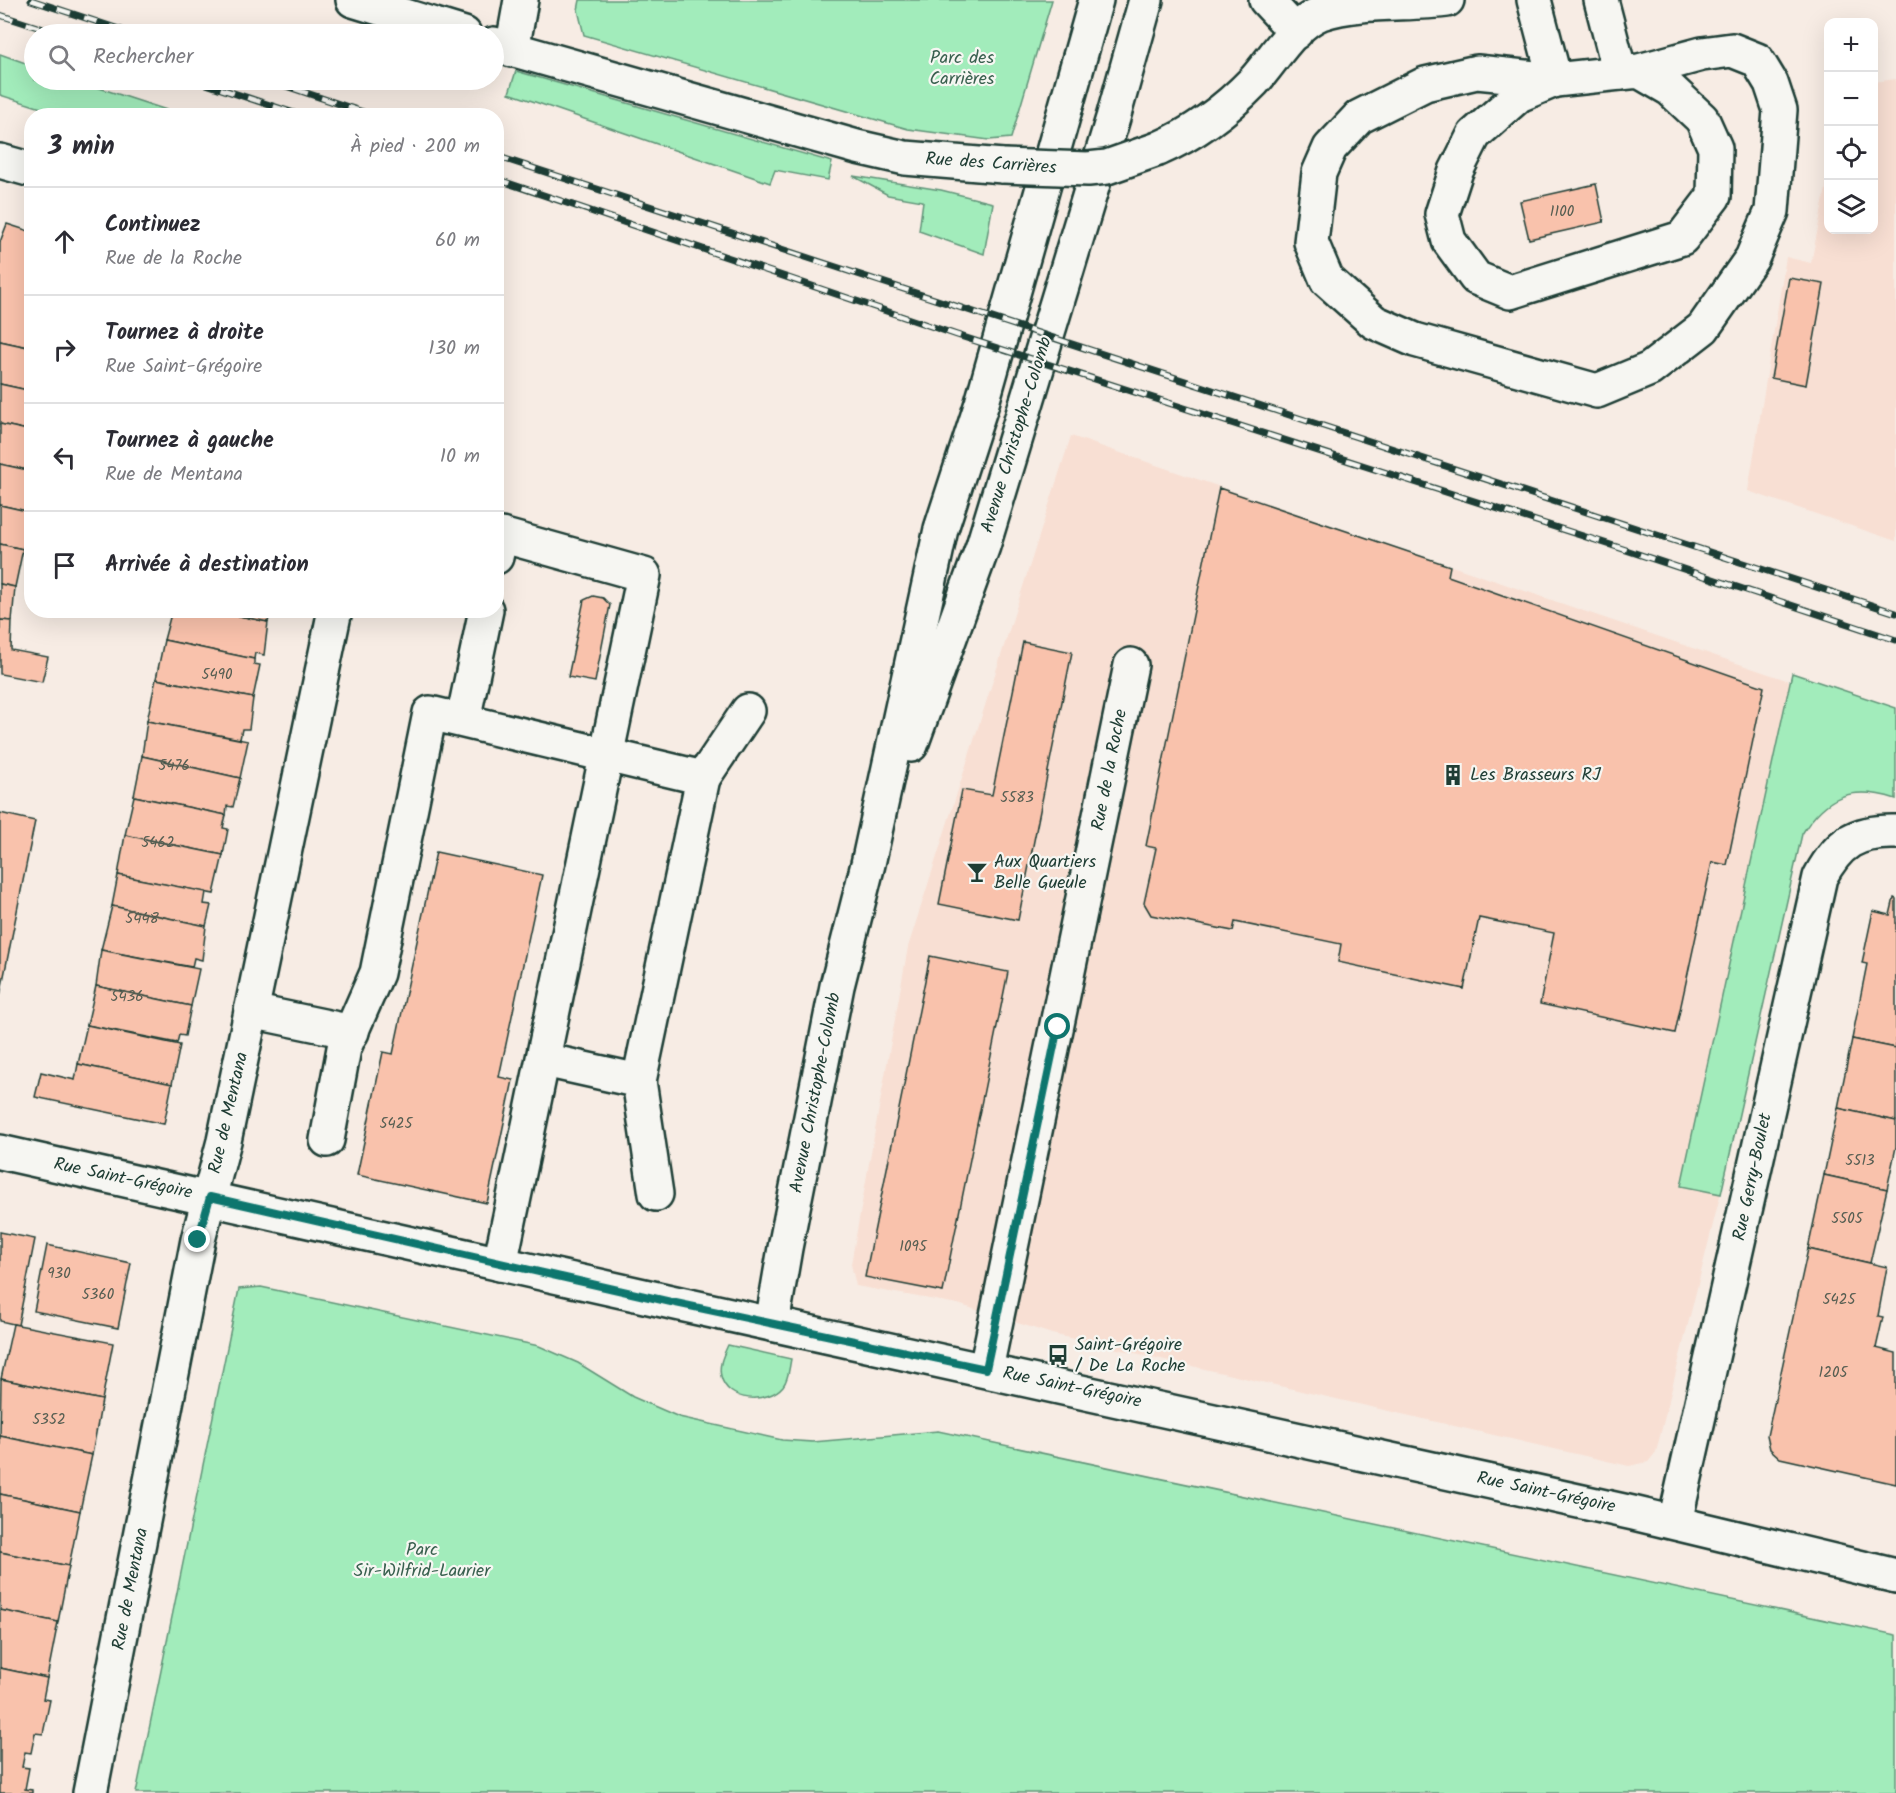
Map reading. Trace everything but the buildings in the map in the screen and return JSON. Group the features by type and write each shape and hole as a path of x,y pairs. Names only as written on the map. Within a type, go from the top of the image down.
{"street":[{"path":"353,0 431,24"},
{"path":"504,44 521,0"},
{"name":"Avenue Christophe-Colomb","path":"772,1323 784,1248 837,986 868,864 941,529 982,403 1096,0"},
{"name":"Avenue Christophe-Colomb","path":"868,864 983,546 1110,129 1146,0"},
{"path":"1266,0 1296,32"},
{"name":"Rue des Carrières","path":"504,47 857,147 905,158 1002,166 1088,169 1107,167 1158,149 1202,127 1254,81 1296,32 1320,14 1364,2 1419,3 1447,0"},
{"path":"1534,0 1555,80"},
{"path":"1555,80 1519,95 1474,135 1455,171 1442,214 1449,241 1476,278 1510,292 1682,238 1714,196 1715,148 1702,119 1670,89 1629,72 1601,0"},
{"path":"1732,50 1757,60 1772,82 1780,110 1772,211 1752,258 1703,328 1650,369 1597,391 1415,340 1374,322 1327,280 1311,242 1319,173 1330,148 1359,117 1425,84 1477,72 1555,80 1629,72 1702,54 1732,50"},
{"path":"0,161 24,168"},
{"path":"500,1264 644,575 504,536"},
{"name":"Rue de Mentana","path":"90,1793 198,1240 210,1197 251,1011 333,618"},
{"path":"463,720 484,618"},
{"name":"Rue de la Roche","path":"986,1369 1131,665"},
{"path":"656,1194 639,1081 702,778 748,711"},
{"path":"327,1140 344,1048 377,973 430,713 702,778"},
{"name":"Rue Gerry-Boulet","path":"1675,1522 1820,877 1831,856 1849,840 1871,832 1896,832"},
{"path":"251,1011 352,1032"},
{"path":"544,1060 639,1081"},
{"name":"Rue Saint-Grégoire","path":"0,1152 1675,1522 1896,1575"}],"shaded area":[{"path":"1896,79 1896,541 1748,491 1786,257 1811,263 1824,198 1824,234 1878,234 1878,81"},
{"path":"1071,436 1792,682 1721,1192 1656,1452 1648,1462 1629,1466 1052,1334 958,1304 856,1286 851,1264 908,947"}],"green space":[{"name":"Parc des Carrières","path":"580,0 1052,0 1011,138 989,140 908,129 584,35 578,10"},
{"path":"0,54 24,62 24,90 106,90 161,108 41,108 0,95"},
{"path":"516,71 832,162 828,180 775,170 770,183 509,93"},
{"path":"853,176 941,190 993,203 984,254 919,231 923,201 888,195"},
{"path":"1792,673 1896,708 1896,799 1866,793 1842,797 1821,810 1802,834 1721,1194 1681,1186"},
{"name":"Parc Sir-Wilfrid-Laurier","path":"261,1287 539,1346 578,1363 633,1397 679,1417 782,1440 813,1442 938,1431 1896,1635 1896,1793 136,1793 239,1289"},
{"path":"728,1345 791,1359 788,1376 783,1386 768,1396 758,1398 739,1396 731,1391 725,1385 720,1372"}],"railway":[{"path":"31,0 104,24"},
{"path":"0,15 28,24"},
{"path":"224,90 279,108"},
{"path":"298,90 351,108"},
{"path":"504,159 1896,613"},
{"path":"504,182 957,335 1614,546 1896,640"}],"place":[{"name":"Les Brasseurs RJ","path":"1453,775"},
{"name":"Aux Quartiers Belle Gueule","path":"977,872"},
{"name":"Saint-Grégoire / De La Roche","path":"1058,1355"}],"route":[{"path":"198,1240 210,1197 671,1302 986,1369 1058,1027"}]}
